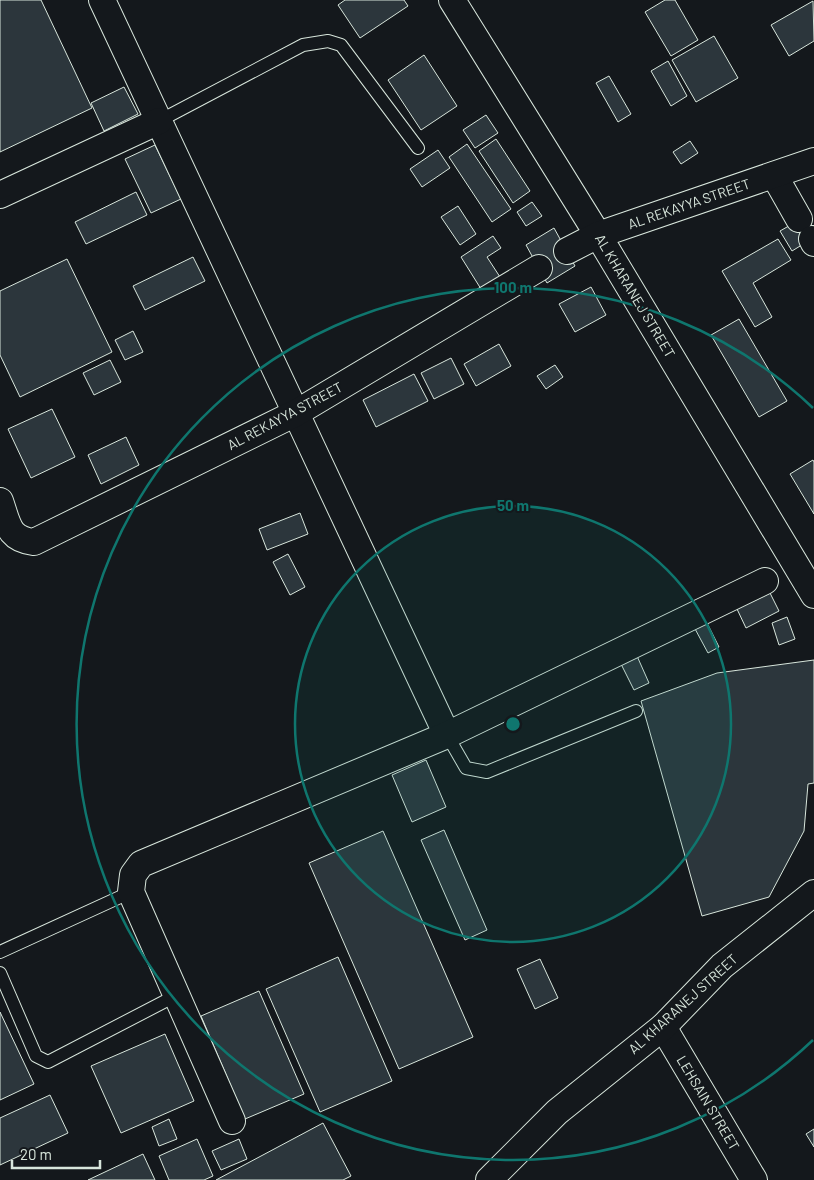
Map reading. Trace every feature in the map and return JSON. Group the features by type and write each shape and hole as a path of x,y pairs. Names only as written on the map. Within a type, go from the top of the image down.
{"street":[{"path":"102,0 447,735"},
{"name":"AL KHARANEJ STREET","path":"452,0 598,235 814,595"},
{"path":"0,195 159,121"},
{"name":"AL REKAYYA STREET","path":"567,251 598,235 814,161"},
{"path":"774,175 808,234"},
{"name":"AL REKAYYA STREET","path":"0,501 12,533 22,541 34,542 296,413 539,268"},
{"path":"232,1121 131,892 133,876 141,864 447,735 765,581"},
{"name":"AL KHARANEJ STREET","path":"489,1180 557,1112 663,1027 722,966 814,894"},
{"name":"LEHSAIN STREET","path":"663,1027 754,1180"}],"lane":[{"path":"159,121 304,45 328,41 341,46 418,148"},
{"path":"447,735 466,768 487,772 636,712"},
{"path":"0,952 131,892"},
{"path":"0,973 36,1056 48,1062 177,995"}],"building":[{"path":"0,0 41,0 92,108 0,152"},
{"path":"345,0 404,0 408,6 360,38 338,5"},
{"path":"665,0 675,0 698,40 671,56 645,12"},
{"path":"813,1 814,41 789,56 771,25"},
{"path":"714,36 738,78 696,102 672,60"},
{"path":"424,55 457,106 421,130 388,80"},
{"path":"668,61 687,96 671,106 651,71"},
{"path":"609,76 631,114 618,122 596,83"},
{"path":"124,87 138,114 104,131 91,103"},
{"path":"486,115 498,133 475,148 463,130"},
{"path":"496,139 530,191 513,203 479,151"},
{"path":"690,141 698,153 681,164 673,152"},
{"path":"467,144 511,209 492,222 449,157"},
{"path":"155,145 181,199 151,213 125,159"},
{"path":"438,150 450,168 422,187 410,169"},
{"path":"136,192 147,215 86,244 75,222"},
{"path":"532,202 542,216 526,226 517,212"},
{"path":"458,206 476,234 460,245 441,217"},
{"path":"794,223 805,243 792,251 780,231"},
{"path":"554,228 575,266 547,283 526,245"},
{"path":"493,236 501,248 487,257 500,277 481,289 461,257"},
{"path":"778,239 791,260 753,283 772,317 755,327 722,271"},
{"path":"193,257 205,281 145,310 133,286"},
{"path":"67,259 112,352 20,397 0,355 0,291"},
{"path":"591,287 606,315 575,332 559,304"},
{"path":"739,319 787,401 759,417 711,335"},
{"path":"133,331 143,352 125,360 115,340"},
{"path":"499,344 511,366 476,386 464,364"},
{"path":"451,358 464,384 434,399 421,373"},
{"path":"110,360 121,382 94,395 83,373"},
{"path":"555,365 563,377 546,389 537,376"},
{"path":"414,374 428,401 376,427 363,400"},
{"path":"52,409 75,457 31,478 8,429"},
{"path":"126,437 139,465 101,484 88,455"},
{"path":"813,460 814,462 814,514 790,474"},
{"path":"300,513 308,534 267,550 259,529"},
{"path":"288,554 305,587 290,595 273,562"},
{"path":"770,593 779,611 746,628 737,609"},
{"path":"787,617 795,639 779,645 772,623"},
{"path":"706,621 719,647 708,653 694,627"},
{"path":"637,656 649,683 634,690 621,664"},
{"path":"814,660 814,783 808,784 804,831 769,897 702,916 641,701 717,673"},
{"path":"426,760 446,807 412,822 392,775"},
{"path":"444,830 487,930 465,940 421,840"},
{"path":"383,831 473,1037 399,1069 309,863"},
{"path":"338,957 392,1081 320,1112 266,989"},
{"path":"540,959 558,998 535,1009 517,969"},
{"path":"259,991 304,1094 245,1119 201,1016"},
{"path":"0,1012 34,1084 0,1100"},
{"path":"165,1034 194,1101 121,1133 91,1066"},
{"path":"50,1095 68,1133 0,1165 0,1118"},
{"path":"169,1119 177,1139 159,1146 152,1127"},
{"path":"323,1123 351,1176 343,1180 216,1180"},
{"path":"814,1129 814,1147 806,1134"},
{"path":"197,1139 213,1176 204,1180 169,1180 159,1156"},
{"path":"239,1139 247,1159 221,1170 212,1151"},
{"path":"143,1154 155,1180 88,1180"}]}
